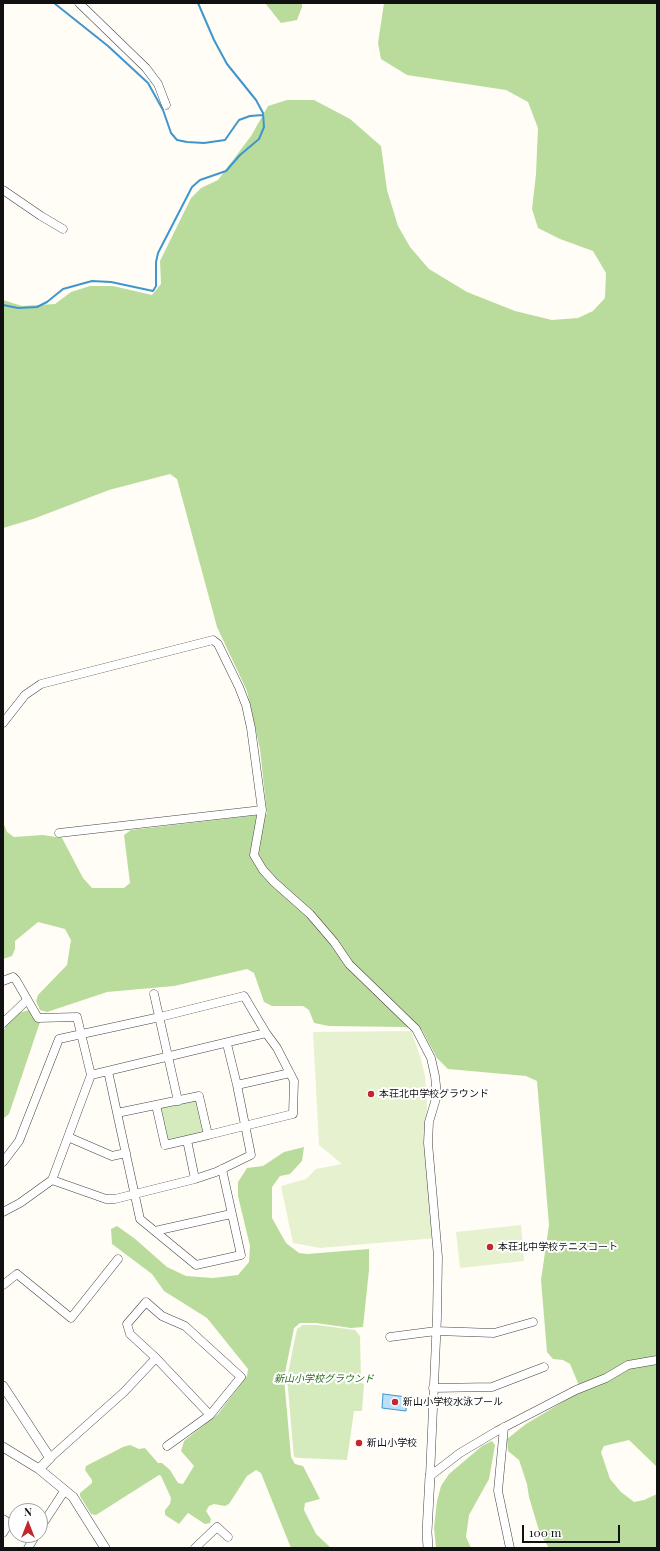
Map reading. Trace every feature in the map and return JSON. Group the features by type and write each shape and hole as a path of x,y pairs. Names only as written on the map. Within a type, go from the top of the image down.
{"street":[{"path":"79,3 146,68 158,84 166,105"},
{"path":"3,190 41,216 64,229"},
{"path":"3,723 25,695 40,684 213,640 218,644 228,663 246,705 258,771 262,810 254,855 263,870 310,914 334,942 349,964 416,1029 430,1058 435,1076 437,1095 430,1114 428,1143 438,1257 427,1532 428,1548"},
{"path":"59,833 262,810"},
{"path":"3,981 12,977 16,980 38,1018 78,1017 91,1075 52,1180 20,1203 3,1212"},
{"path":"154,994 178,1101"},
{"path":"3,1162 19,1141 59,1039 160,1017 244,996 266,1033 277,1048 294,1081 293,1114 165,1145 156,1105"},
{"path":"3,1023 27,1000"},
{"path":"91,1075 227,1044 266,1033"},
{"path":"52,1180 106,1199 134,1194 195,1178 222,1169 251,1155 246,1126 227,1044"},
{"path":"108,1071 140,1218 196,1265 241,1255 222,1169"},
{"path":"237,1085 290,1073"},
{"path":"117,1113 199,1096 208,1135"},
{"path":"68,1137 112,1156 126,1153"},
{"path":"187,1140 195,1178"},
{"path":"155,1231 231,1214"},
{"path":"3,1285 17,1274 71,1318 118,1259"},
{"path":"167,1446 210,1415 241,1377 185,1326 162,1316 146,1302 127,1324 130,1334 156,1358 210,1415"},
{"path":"390,1337 436,1331 494,1333 533,1322"},
{"path":"39,1469 124,1392 156,1358"},
{"path":"430,1476 460,1453 504,1428 628,1366 657,1360"},
{"path":"433,1388 492,1387 544,1367"},
{"path":"3,1386 50,1458"},
{"path":"504,1428 498,1491 510,1548"},
{"path":"3,1447 39,1469 73,1497 105,1548"},
{"path":"48,1516 65,1490"},
{"path":"3,1519 9,1523 3,1533"},
{"path":"195,1548 217,1527 228,1537"}],"green space":[{"path":"265,3 302,3 302,7 297,20 281,23"},
{"path":"384,3 657,3 657,1467 629,1440 604,1446 601,1452 610,1479 621,1492 634,1502 644,1500 657,1494 657,1548 549,1548 540,1534 519,1460 508,1451 507,1439 526,1424 576,1394 578,1383 570,1364 563,1360 553,1359 547,1352 541,1280 549,1225 537,1081 526,1076 448,1069 437,1058 422,1030 404,1027 329,1026 314,1023 309,1010 303,1006 272,1006 264,1002 254,973 247,969 174,986 107,992 47,1012 40,1010 36,1001 38,995 67,965 71,940 65,929 38,922 15,941 15,949 12,956 3,959 3,822 7,832 14,837 43,835 62,838 83,878 92,888 124,888 130,883 124,835 131,830 267,814 260,749 247,691 217,627 177,479 170,474 109,490 33,519 3,528 3,300 22,306 55,304 71,292 90,286 113,286 152,295 161,284 160,261 191,198 201,188 218,180 251,136 268,106 287,100 314,100 350,119 381,146 387,190 398,226 410,247 429,269 467,292 515,311 552,320 578,318 593,311 605,298 606,273 593,251 560,239 538,228 532,209 536,174 538,128 528,102 506,90 407,75 381,59 378,43"},
{"path":"29,1010 35,1020 40,1022 9,1114 3,1119 3,1032 6,1025 18,1013"},
{"path":"411,1031 421,1059 425,1076 436,1238 320,1248 293,1243 281,1186 306,1179 316,1169 342,1164 319,1145 313,1032"},
{"path":"199,1096 208,1135 165,1145 156,1105"},
{"path":"304,1147 302,1161 290,1174 280,1176 272,1187 272,1218 286,1243 299,1253 307,1254 369,1249 369,1270 363,1327 351,1328 316,1323 300,1323 294,1328 284,1378 291,1457 295,1464 303,1466 320,1499 305,1503 304,1510 316,1534 331,1548 291,1548 261,1473 256,1470 247,1476 229,1504 225,1506 214,1504 209,1506 206,1511 211,1519 210,1523 205,1524 188,1513 179,1524 165,1515 165,1510 170,1504 171,1498 161,1476 159,1475 96,1515 91,1514 80,1496 80,1493 92,1483 92,1480 85,1470 86,1466 123,1447 130,1445 139,1449 145,1448 158,1463 162,1463 170,1470 178,1483 183,1484 194,1466 181,1451 184,1441 218,1414 247,1376 248,1369 207,1318 164,1291 152,1274 112,1244 111,1229 117,1226 134,1238 167,1267 186,1276 213,1278 238,1275 249,1262 250,1246 238,1196 238,1182 247,1168 263,1166 284,1152"},
{"name":"本荘北中学校テニスコート","path":"521,1225 524,1261 460,1268 456,1232"},
{"name":"新山小学校グラウンド","path":"303,1325 317,1325 355,1330 360,1336 361,1383 364,1384 362,1411 354,1411 347,1460 294,1457 287,1378 297,1329"},
{"path":"492,1441 495,1445 489,1479 469,1515 466,1537 471,1548 436,1548 434,1528 437,1501 441,1486 449,1474 482,1446"}],"water":[{"name":"新山小学校水泳プール","path":"383,1394 407,1397 406,1411 382,1408"}],"waterway":[{"path":"54,3 108,46 148,83 163,110 171,133 177,140 204,143 225,140 239,120 250,116 263,115"},
{"path":"3,305 18,308 37,307 47,302 63,289 92,281 111,282 153,291 156,286 156,262 158,253 192,187 200,180 226,171 240,155 259,139 264,127 263,113 256,100 227,64 214,40 198,3"}],"place":[{"name":"本荘北中学校グラウンド","path":"371,1094"},
{"name":"本荘北中学校テニスコート","path":"490,1247"},
{"name":"新山小学校水泳プール","path":"395,1402"},
{"name":"新山小学校","path":"359,1443"}]}
